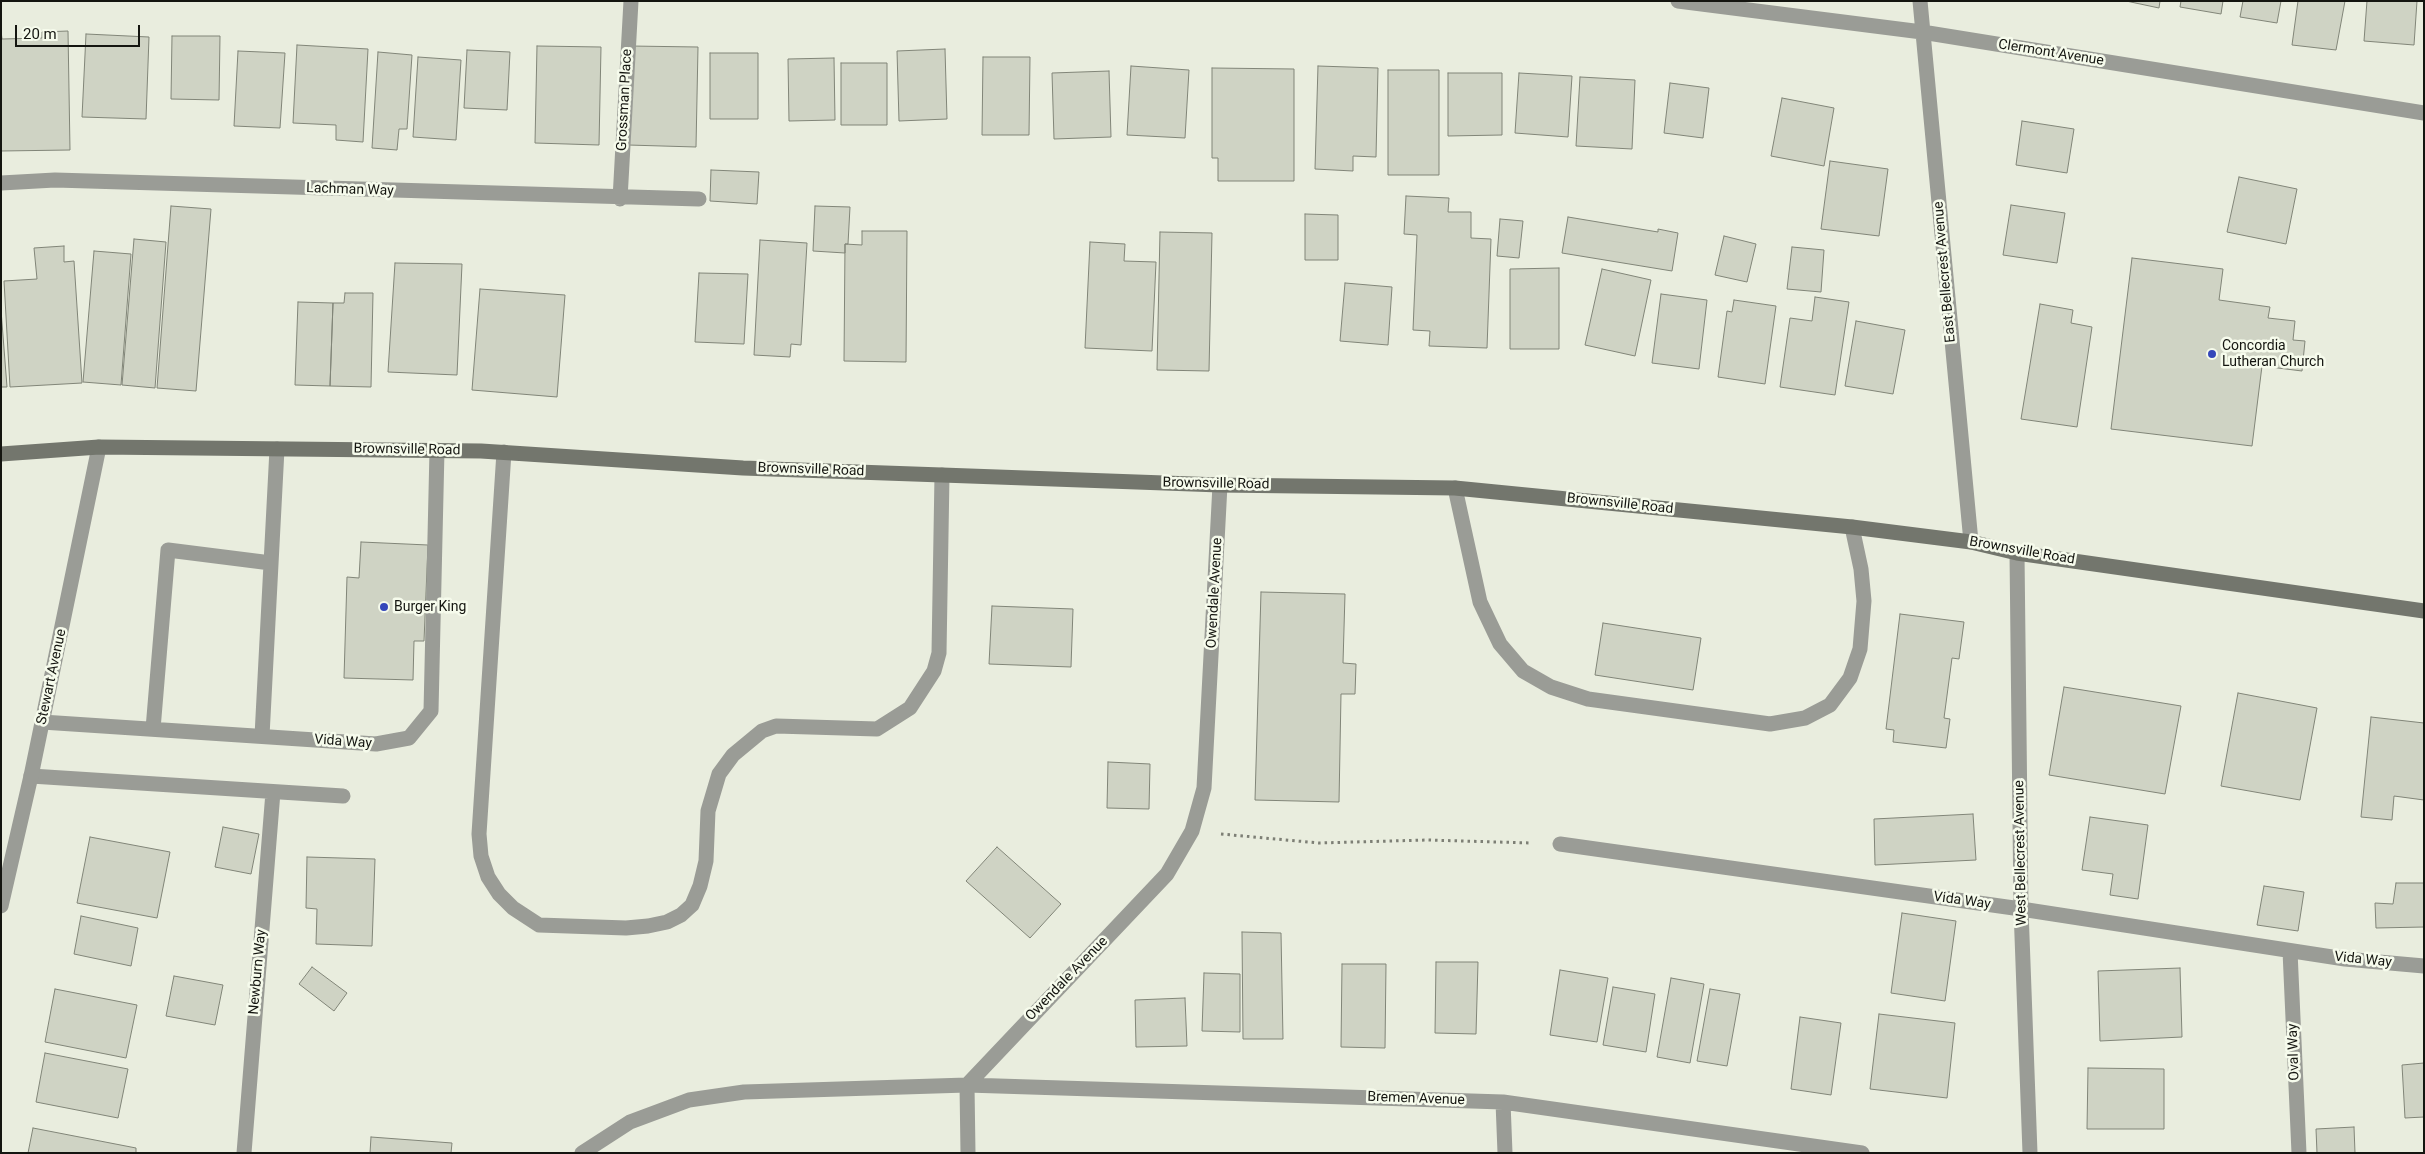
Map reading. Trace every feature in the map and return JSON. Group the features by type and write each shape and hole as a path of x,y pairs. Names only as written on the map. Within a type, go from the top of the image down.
{"main road":[{"name":"Brownsville Road","path":"1,454 99,447 437,450 504,452 743,468 1220,485 1455,488 1852,527 1971,542 2017,552 2424,612"}],"street":[{"name":"Grossman Place","path":"620,198 631,1"},
{"name":"Clermont Avenue","path":"1678,1 1922,32 2424,113"},
{"name":"East Bellecrest Avenue","path":"1920,1 1971,542"},
{"name":"Lachman Way","path":"1,183 55,180 698,199"},
{"name":"Stewart Avenue","path":"1,906 31,776 99,447"},
{"path":"262,736 276,449"},
{"name":"Vida Way","path":"42,722 376,744 409,738 431,711 437,450"},
{"path":"504,452 479,834 481,856 488,876 499,894 512,908 540,925 626,928 667,922 681,915 692,905 700,886 706,860 708,811 720,774 733,754 762,731 776,726 877,729 910,708 934,671 939,653 942,475"},
{"name":"Owendale Avenue","path":"967,1084 1167,874 1192,831 1204,788 1220,485"},
{"path":"1455,488 1480,602 1500,644 1523,671 1551,687 1588,699 1770,724 1805,718 1830,704 1850,678 1860,649 1864,601 1861,569 1852,527"},
{"path":"153,729 168,550 271,563"},
{"name":"West Bellecrest Avenue","path":"2017,552 2021,909 2030,1153"},
{"path":"31,776 343,796"},
{"name":"Newburn Way","path":"244,1153 273,792"},
{"name":"Vida Way","path":"1560,844 2021,909 2344,959 2424,966"},
{"name":"Oval Way","path":"2290,951 2299,1153"},
{"path":"582,1153 630,1122 689,1100 744,1092 967,1084 968,1153"},
{"name":"Bremen Avenue","path":"967,1084 1503,1102 1862,1153"},
{"path":"1503,1102 1505,1153"}],"path":[{"path":"1192,831 1320,843 1427,840 1560,844"}],"building":[{"path":"2126,1 2160,1 2159,8"},
{"path":"2181,1 2223,1 2221,14 2180,7"},
{"path":"2243,1 2281,1 2277,23 2240,17"},
{"path":"2298,1 2345,1 2336,50 2292,45"},
{"path":"2367,1 2417,1 2414,45 2364,41"},
{"path":"1,31 2,39 42,38 42,32 68,31 70,150 1,151"},
{"path":"86,34 149,37 146,119 82,117"},
{"path":"172,36 220,36 219,100 171,99"},
{"path":"297,45 368,49 363,142 336,140 336,125 293,123"},
{"path":"537,46 601,47 599,145 535,143"},
{"path":"630,46 698,47 696,147 628,145"},
{"path":"945,49 947,119 899,121 897,51"},
{"path":"467,50 510,52 507,110 464,108"},
{"path":"238,51 285,53 280,128 234,126"},
{"path":"378,52 412,55 407,129 399,129 397,150 372,148"},
{"path":"710,53 758,53 758,119 710,119"},
{"path":"418,57 461,60 456,140 413,137"},
{"path":"983,57 1030,57 1029,135 982,135"},
{"path":"834,58 835,120 789,121 788,59"},
{"path":"841,63 887,63 887,125 841,125"},
{"path":"1131,66 1189,70 1185,138 1127,135"},
{"path":"1318,66 1378,68 1376,157 1353,156 1353,171 1315,169"},
{"path":"1212,68 1294,69 1294,181 1218,181 1218,158 1212,158"},
{"path":"1388,70 1439,70 1439,175 1388,175"},
{"path":"1109,71 1111,137 1054,139 1052,73"},
{"path":"1448,73 1502,73 1502,135 1448,136"},
{"path":"1519,73 1572,76 1568,137 1515,133"},
{"path":"1580,77 1635,80 1632,149 1576,146"},
{"path":"1670,83 1709,88 1703,138 1664,133"},
{"path":"1782,98 1834,108 1824,166 1771,156"},
{"path":"2022,121 2074,129 2067,173 2016,165"},
{"path":"1830,161 1888,169 1879,236 1821,229"},
{"path":"711,170 759,172 757,204 710,201"},
{"path":"2239,177 2297,189 2286,244 2227,232"},
{"path":"1406,196 1449,198 1448,212 1471,212 1471,238 1491,239 1487,348 1429,346 1430,331 1413,330 1417,235 1404,234"},
{"path":"2011,205 2065,213 2057,263 2003,255"},
{"path":"171,206 211,209 196,391 157,388"},
{"path":"815,206 850,207 848,244 845,244 845,253 813,251"},
{"path":"1305,214 1338,215 1338,260 1305,260"},
{"path":"1568,217 1658,232 1658,229 1678,233 1672,271 1562,253"},
{"path":"1500,219 1523,221 1519,258 1497,256"},
{"path":"862,231 907,231 906,362 844,361 845,244 862,245"},
{"path":"1160,232 1212,233 1209,371 1157,370"},
{"path":"1724,236 1756,244 1747,282 1715,275"},
{"path":"134,239 166,242 155,388 122,385"},
{"path":"760,240 807,243 801,345 791,344 790,357 754,355"},
{"path":"1090,242 1125,244 1124,261 1156,262 1152,351 1085,348"},
{"path":"64,246 64,262 74,261 82,383 10,387 4,281 37,279 34,248"},
{"path":"1792,247 1824,250 1821,292 1787,289"},
{"path":"94,251 131,254 121,385 83,382"},
{"name":"Concordia Lutheran Church","path":"2132,258 2223,269 2219,300 2270,307 2268,318 2295,321 2293,340 2305,341 2302,371 2262,366 2252,446 2111,429"},
{"path":"395,263 462,264 457,375 388,372"},
{"path":"1559,268 1559,349 1510,349 1510,269"},
{"path":"1602,269 1651,280 1635,356 1585,345"},
{"path":"699,273 748,274 744,344 695,342"},
{"path":"1345,283 1392,287 1388,345 1340,341"},
{"path":"480,289 565,295 557,397 472,390"},
{"path":"345,293 373,293 371,387 330,386 333,303 344,303"},
{"path":"1661,294 1707,300 1699,369 1652,363"},
{"path":"1815,297 1849,302 1835,395 1780,387 1790,318 1812,321"},
{"path":"1734,300 1776,306 1765,384 1718,377 1727,311 1732,312"},
{"path":"298,302 333,303 330,386 295,385"},
{"path":"2040,304 2073,310 2071,323 2092,327 2077,427 2021,419"},
{"path":"1,310 7,387 1,387"},
{"path":"1856,321 1905,330 1893,394 1845,386"},
{"path":"361,542 428,545 424,641 414,641 413,680 344,678 347,577 359,578"},
{"path":"1261,592 1345,594 1343,663 1356,664 1355,694 1341,694 1339,802 1255,800"},
{"path":"992,606 1073,609 1071,667 989,664"},
{"path":"1900,614 1964,622 1959,659 1952,658 1944,718 1950,719 1946,748 1893,742 1894,730 1886,729"},
{"path":"1603,623 1701,638 1693,690 1595,675"},
{"path":"2064,687 2181,706 2165,794 2049,775"},
{"path":"2238,693 2317,708 2300,800 2221,786"},
{"path":"2371,717 2424,723 2424,800 2394,796 2392,820 2361,817"},
{"path":"1108,762 1150,764 1149,809 1107,808"},
{"path":"1973,814 1976,860 1875,865 1874,819"},
{"path":"2090,817 2148,825 2138,899 2110,895 2113,874 2082,870"},
{"path":"223,827 259,834 251,874 215,867"},
{"path":"90,837 170,852 157,918 77,903"},
{"path":"997,847 1061,904 1030,938 966,881"},
{"path":"307,857 375,859 372,946 316,944 317,909 306,908"},
{"path":"2396,883 2424,883 2424,927 2376,928 2375,903 2393,904"},
{"path":"2264,886 2304,892 2298,931 2257,925"},
{"path":"1902,913 1956,921 1945,1001 1891,993"},
{"path":"81,916 138,928 131,966 74,954"},
{"path":"1242,932 1281,933 1283,1039 1243,1039"},
{"path":"1436,962 1478,962 1476,1034 1435,1033"},
{"path":"1342,964 1386,964 1385,1048 1341,1047"},
{"path":"312,967 347,993 334,1011 299,984"},
{"path":"2180,968 2182,1037 2100,1041 2098,971"},
{"path":"1560,970 1608,978 1597,1042 1550,1035"},
{"path":"1204,973 1240,974 1240,1032 1202,1031"},
{"path":"174,976 223,985 215,1025 166,1016"},
{"path":"1671,978 1704,984 1690,1063 1657,1057"},
{"path":"1613,987 1655,994 1646,1052 1603,1045"},
{"path":"55,989 137,1005 126,1058 45,1042"},
{"path":"1710,989 1740,994 1727,1066 1697,1061"},
{"path":"1185,998 1187,1046 1136,1047 1135,1000"},
{"path":"1879,1014 1955,1023 1947,1098 1870,1089"},
{"path":"1800,1017 1841,1023 1831,1095 1791,1089"},
{"path":"45,1053 128,1069 118,1118 36,1102"},
{"path":"2424,1063 2424,1117 2405,1118 2402,1065"},
{"path":"2088,1068 2164,1069 2164,1129 2087,1129"},
{"path":"2354,1127 2355,1153 2317,1153 2316,1129"},
{"path":"33,1128 136,1148 136,1153 28,1153"},
{"path":"371,1137 452,1143 451,1153 370,1153"}],"place":[{"name":"Concordia Lutheran Church","path":"2212,354"},
{"name":"Burger King","path":"384,607"}]}
